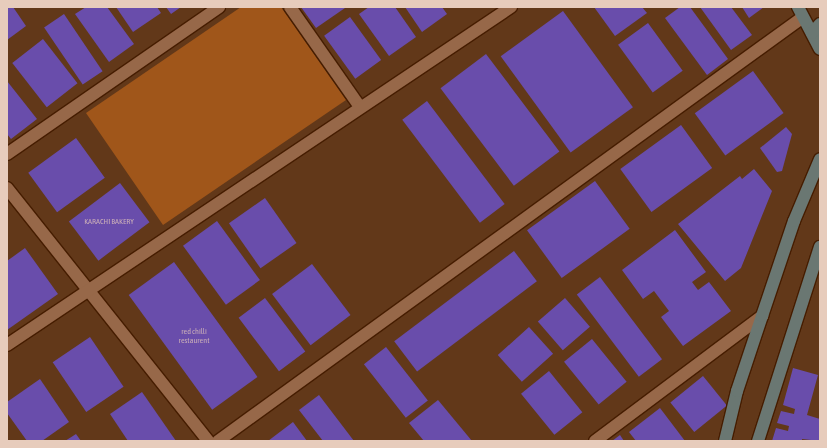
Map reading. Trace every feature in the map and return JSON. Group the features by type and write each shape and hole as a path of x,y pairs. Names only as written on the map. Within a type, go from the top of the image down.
{"street":[{"path":"7,154 219,7"},
{"path":"290,7 360,107"},
{"path":"7,345 87,289 510,7"},
{"path":"218,441 800,12 820,49"},
{"path":"812,33 820,24"},
{"path":"725,441 737,391 794,221 820,159"},
{"path":"7,188 208,441"},
{"path":"758,441 820,247"},
{"path":"596,441 762,316"}],"shaded area":[{"path":"241,7 281,7 346,100 163,225 86,113"}],"building":[{"path":"7,7 13,7 26,26 7,40"},
{"path":"86,7 107,7 134,44 109,62 75,14"},
{"path":"116,7 157,7 161,13 133,32"},
{"path":"166,7 181,7 171,14"},
{"path":"301,7 344,7 345,8 316,28"},
{"path":"369,7 395,7 416,37 389,56 359,14"},
{"path":"405,7 442,7 447,14 422,32"},
{"path":"594,7 642,7 647,13 615,36"},
{"path":"680,7 690,7 728,59 707,75 665,18"},
{"path":"700,7 731,7 752,35 731,50"},
{"path":"742,7 764,7 749,18"},
{"path":"563,11 633,107 571,153 501,56"},
{"path":"64,14 103,71 83,85 44,27"},
{"path":"350,17 381,60 355,79 324,36"},
{"path":"648,23 683,71 653,92 618,45"},
{"path":"43,39 77,83 47,107 12,63"},
{"path":"486,54 559,151 514,186 440,88"},
{"path":"753,71 784,113 725,155 695,113"},
{"path":"7,81 37,119 11,139 7,134"},
{"path":"427,101 505,204 480,223 402,120"},
{"path":"681,125 712,168 651,212 620,169"},
{"path":"786,127 792,134 782,171 777,172 760,148"},
{"path":"76,138 105,178 57,212 28,173"},
{"path":"754,169 772,191 741,268 725,281 678,224 740,176 742,179"},
{"path":"595,181 630,229 562,278 527,230"},
{"path":"120,183 149,222 98,261 69,222"},
{"path":"265,198 297,243 261,268 229,223"},
{"path":"217,221 260,280 226,305 183,246"},
{"path":"675,230 706,272 692,282 698,290 709,282 731,311 683,346 661,317 669,311 654,291 643,299 622,270"},
{"path":"25,248 58,294 7,330 7,261"},
{"path":"514,251 537,281 417,372 394,341"},
{"path":"174,262 257,377 212,410 129,295"},
{"path":"312,264 351,315 311,345 272,294"},
{"path":"600,277 662,359 639,377 577,294"},
{"path":"265,298 305,352 279,371 239,318"},
{"path":"565,298 590,327 563,350 538,322"},
{"path":"529,327 553,354 522,382 498,355"},
{"path":"90,337 124,387 86,412 53,362"},
{"path":"592,339 627,382 599,404 564,362"},
{"path":"386,347 428,401 406,418 364,364"},
{"path":"793,368 818,375 807,415 820,419 820,441 802,439 802,441 772,441 776,428 788,431 789,426 777,423 781,411 794,414 795,409 783,405"},
{"path":"549,371 582,412 554,435 521,394"},
{"path":"703,376 727,406 694,432 670,402"},
{"path":"40,379 69,422 42,441 27,441 7,413 7,402"},
{"path":"142,392 176,441 128,441 110,414"},
{"path":"319,395 354,441 323,441 299,410"},
{"path":"438,400 472,441 424,441 409,423"},
{"path":"660,408 685,441 636,441 629,432"},
{"path":"293,422 307,441 268,441"},
{"path":"76,434 81,441 65,441"},
{"path":"620,435 624,441 612,441"}]}
